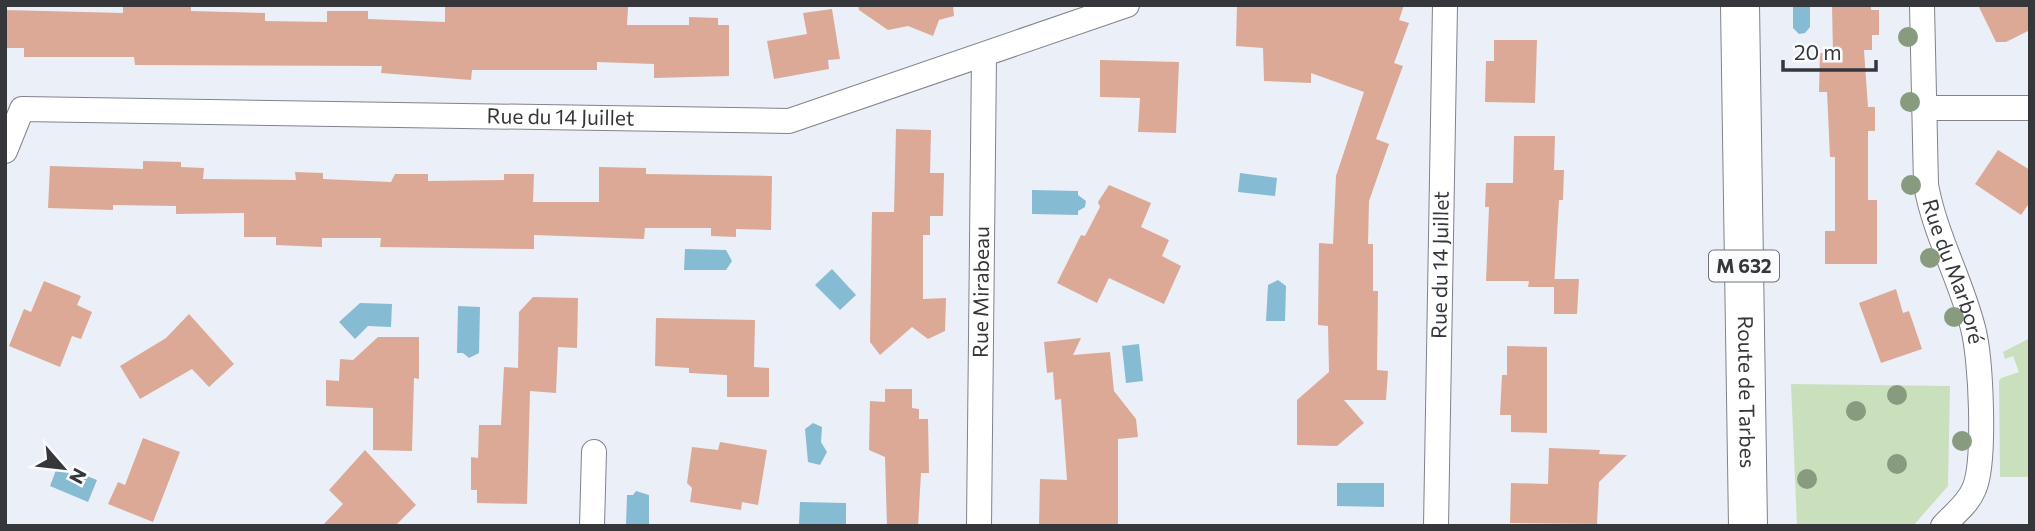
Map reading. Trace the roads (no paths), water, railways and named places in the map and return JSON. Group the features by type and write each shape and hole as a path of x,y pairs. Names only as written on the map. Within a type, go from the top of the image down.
{"main road":[{"name":"Route de Tarbes","path":"1740,5 1748,526"}],"street":[{"name":"Rue du 14 Juillet","path":"5,151 14,108 789,121 1127,5"},
{"name":"Rue du 14 Juillet","path":"1436,526 1445,5"},
{"name":"Rue du Marboré","path":"1922,5 1926,186 1930,208 1973,327 1978,356 1978,479 1966,503 1943,526"},
{"name":"Rue Mirabeau","path":"979,526 984,56"},
{"path":"1924,108 2030,108"},
{"path":"592,526 594,452"}],"water":[{"path":"1793,5 1810,5 1810,27 1805,33 1799,34 1793,28"},
{"path":"1240,173 1277,178 1275,196 1238,192"},
{"path":"1032,190 1078,191 1078,195 1086,201 1085,207 1078,211 1078,215 1032,214"},
{"path":"685,249 726,250 732,261 726,270 684,270"},
{"path":"832,269 856,295 840,310 815,285"},
{"path":"1278,280 1286,286 1285,321 1266,321 1268,285"},
{"path":"360,303 392,304 391,327 368,326 355,339 339,322"},
{"path":"458,306 480,307 479,353 469,358 463,353 457,353"},
{"path":"1139,344 1143,381 1126,383 1122,346"},
{"path":"813,423 822,427 821,442 827,452 820,465 808,462 805,429"},
{"path":"58,465 97,480 88,502 50,486"},
{"path":"1337,483 1384,483 1384,507 1337,506"},
{"path":"636,491 649,495 649,526 626,526 627,495 633,495"},
{"path":"800,502 846,503 846,526 799,525"}]}
